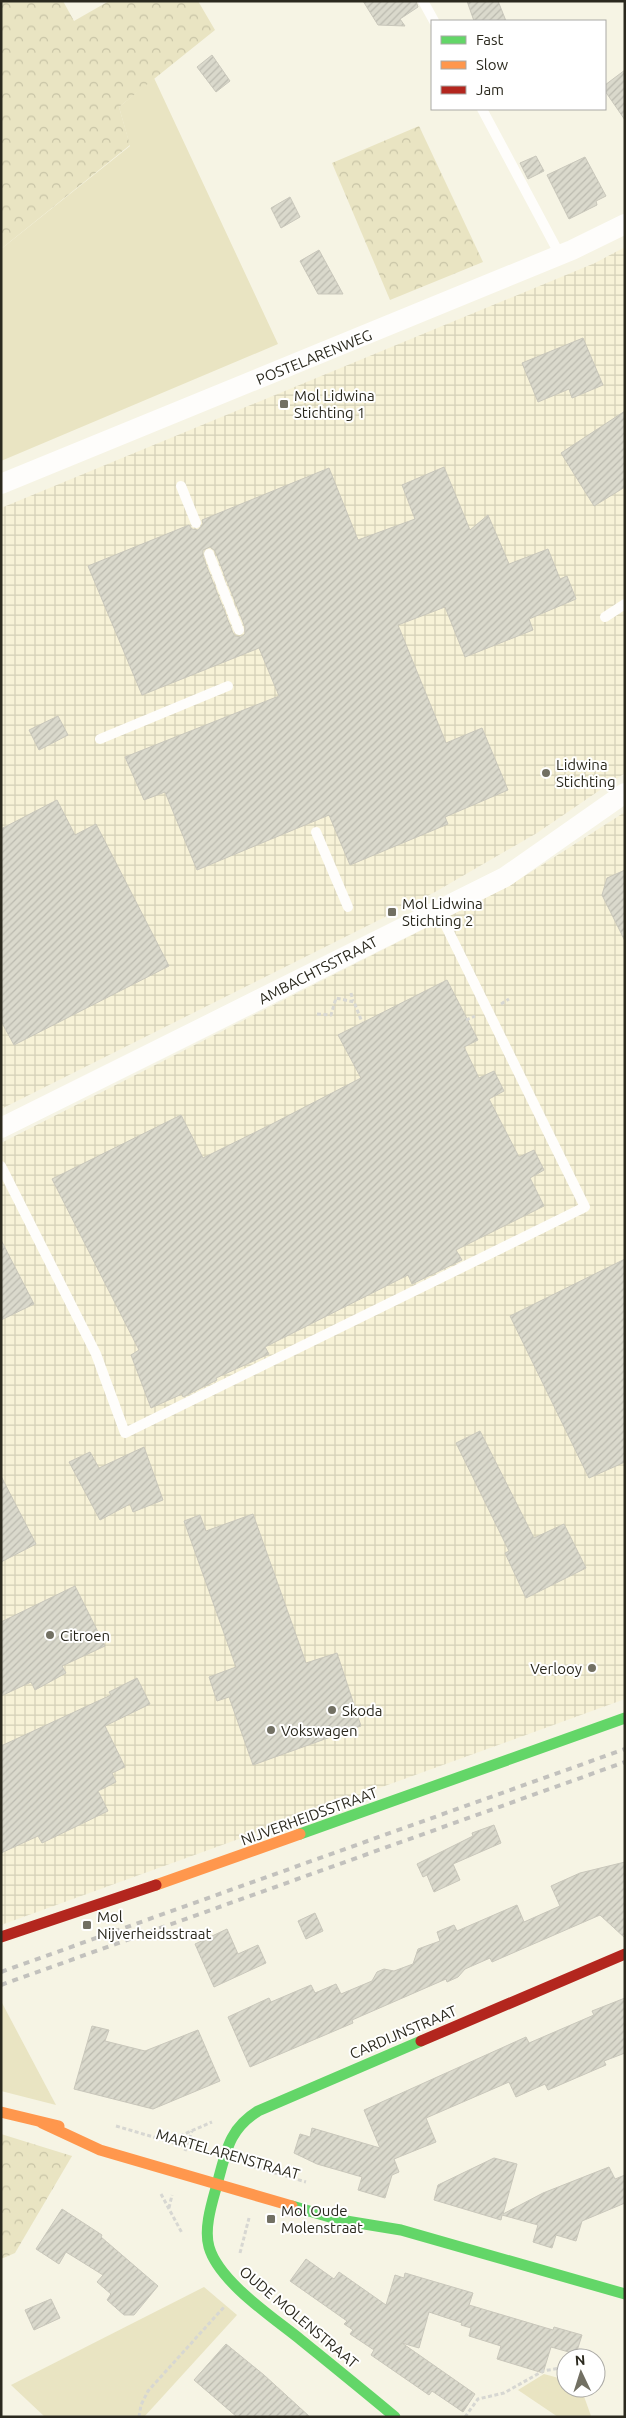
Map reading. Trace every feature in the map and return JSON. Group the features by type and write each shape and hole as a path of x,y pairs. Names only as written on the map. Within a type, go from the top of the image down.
{"main road":[{"name":"NIJVERHEIDSSTRAAT","path":"1,1937 138,1892 625,1718"},
{"name":"CARDIJNSTRAAT","path":"228,2169 229,2141 236,2128 258,2111 625,1954"},
{"path":"1,2112 42,2123 89,2132"},
{"path":"42,2123 100,2150 340,2220 401,2230 625,2294"},
{"name":"MARTELARENSTRAAT","path":"207,2163 228,2169"},
{"name":"OUDE MOLENSTRAAT","path":"228,2169 218,2184 208,2223 208,2246 218,2263 239,2289 395,2417"},
{"path":"365,2213 401,2230"}],"street":[{"name":"POSTELARENWEG","path":"1,484 560,255 625,224"},
{"name":"AMBACHTSSTRAAT","path":"1,1128 505,876 625,793"}],"lane":[{"path":"423,1 433,20"},
{"path":"483,110 560,255"},
{"path":"181,486 196,523"},
{"path":"209,554 239,630"},
{"path":"605,618 625,604"},
{"path":"100,739 228,686"},
{"path":"316,832 348,907"},
{"path":"1,1166 96,1354 125,1433 586,1207 438,910"}],"path":[{"path":"351,993 362,1022"},
{"path":"317,1014 331,1015 336,998 354,1002"},
{"path":"139,2417 141,2405 148,2392 239,2289"},
{"path":"465,2417 478,2399 504,2393 543,2371 556,2369"}],"shaded area":[{"path":"625,247 625,773 537,833 435,892 1,1109 1,508 595,263"},
{"path":"625,812 625,1699 1,1925 1,1143 509,886"}],"green space":[{"path":"1,1 63,1 74,21 109,1 198,1 215,30 119,107 130,145 1,249"},
{"path":"154,78 278,344 1,461 1,249 130,146 119,107"},
{"path":"419,126 483,262 390,300 332,163"},
{"path":"1,2001 56,2105 1,2091"},
{"path":"1,2134 72,2156 15,2253 1,2259"},
{"path":"204,2287 237,2315 144,2417 45,2417 11,2385"},
{"path":"544,2374 556,2377 556,2398 585,2398 591,2416 611,2417 558,2417 518,2390"}],"building":[{"path":"363,1 416,1 418,7 400,19 405,26 378,25"},
{"path":"467,1 498,1 506,20 474,20"},
{"path":"212,55 230,81 216,92 197,67"},
{"path":"625,70 625,120 606,92 606,84"},
{"path":"536,156 544,171 528,179 520,163"},
{"path":"585,157 606,196 596,201 597,205 569,219 547,175"},
{"path":"290,197 300,217 281,228 271,208"},
{"path":"319,250 343,294 318,294 300,261"},
{"path":"583,338 603,385 572,398 569,389 538,402 522,363"},
{"path":"625,411 625,487 594,506 561,453"},
{"path":"444,467 470,530 488,515 509,564 548,549 560,579 567,576 576,599 529,619 533,630 465,657 445,607 398,625 446,743 482,728 508,790 445,817 448,824 350,865 329,815 197,870 165,792 144,800 125,757 279,696 259,648 142,695 88,566 189,525 192,529 198,530 203,524 202,520 329,468 358,540 415,519 402,485","holes":["210,547 215,551 245,627 245,634 241,637 235,636 233,633 203,557 203,550"]},
{"path":"58,716 68,735 39,750 29,730"},
{"path":"57,800 75,835 96,824 169,966 14,1045 1,1021 1,829"},
{"path":"625,870 625,941 602,895 607,878"},
{"path":"447,980 478,1040 464,1047 479,1078 494,1071 504,1091 489,1099 519,1157 534,1150 544,1170 530,1178 544,1206 456,1250 462,1260 412,1284 408,1275 265,1347 269,1354 216,1378 217,1380 183,1397 182,1394 151,1408 131,1355 139,1350 52,1179 181,1115 203,1158 272,1124 361,1078 338,1035"},
{"path":"1,1240 34,1304 1,1320"},
{"path":"625,1259 625,1462 589,1478 510,1316"},
{"path":"480,1431 534,1538 564,1524 586,1568 526,1598 505,1553 509,1551 456,1443"},
{"path":"144,1447 163,1500 133,1512 130,1504 100,1520 69,1462 90,1452 99,1468"},
{"path":"1,1476 36,1544 1,1562"},
{"path":"253,1514 306,1663 337,1653 361,1726 253,1765 229,1697 217,1701 209,1677 236,1667 184,1521 200,1515 206,1531"},
{"path":"75,1586 105,1646 62,1666 66,1673 35,1690 31,1682 1,1696 1,1622"},
{"path":"137,1678 150,1704 105,1726 125,1767 112,1773 116,1782 98,1791 108,1811 42,1843 38,1836 1,1853 1,1746 111,1695 109,1692"},
{"path":"494,1825 501,1843 453,1864 460,1880 434,1892 427,1875 423,1877 417,1864 473,1836 472,1833"},
{"path":"625,1862 625,1938 600,1915 492,1962 490,1958 465,1969 458,1977 447,1982 446,1979 352,2020 353,2023 250,2067 228,2017 269,1998 271,2002 311,1985 315,1993 336,1984 341,1994 372,1981 377,1972 384,1969 394,1971 413,1964 418,1949 440,1941 437,1932 454,1925 457,1931 517,1905 524,1922 560,1906 551,1886 580,1873"},
{"path":"315,1913 323,1931 306,1939 298,1921"},
{"path":"227,1929 238,1954 258,1945 266,1963 214,1987 195,1944"},
{"path":"625,1998 625,2053 604,2061 606,2065 548,2090 545,2084 516,2097 509,2082 426,2118 436,2142 394,2159 399,2172 392,2175 385,2198 358,2190 362,2177 317,2164 294,2153 300,2134 310,2137 312,2128 380,2148 364,2110 526,2037 529,2043 594,2015 592,2011"},
{"path":"92,2026 109,2030 105,2041 145,2051 198,2030 220,2081 153,2109 74,2089"},
{"path":"494,2158 517,2164 503,2214 543,2193 609,2167 615,2179 625,2175 625,2203 582,2221 576,2241 556,2235 552,2248 533,2242 538,2225 502,2215 501,2220 434,2200 438,2185"},
{"path":"62,2209 102,2235 101,2237 158,2286 134,2315 124,2315 107,2300 111,2294 97,2282 103,2275 66,2252 59,2264 36,2249"},
{"path":"306,2259 334,2279 339,2272 386,2305 395,2275 404,2278 405,2273 473,2293 469,2305 553,2330 554,2327 582,2335 578,2348 551,2347 543,2373 497,2359 501,2346 469,2336 471,2328 429,2312 419,2348 402,2343 475,2394 463,2412 432,2391 429,2395 371,2355 374,2350 350,2334 353,2330 344,2324 347,2321 290,2281"},
{"path":"51,2299 60,2318 34,2330 25,2310"},
{"path":"226,2344 264,2375 310,2417 237,2417 194,2380"}],"railway":[{"path":"1,1972 625,1749"},
{"path":"1,1985 625,1762"}],"traffic: fast":[{"path":"300,1834 625,1718"},
{"path":"395,2417 235,2286 215,2260 209,2247 207,2230 212,2202 228,2147 236,2131 249,2117 258,2111 421,2041"},
{"path":"292,2206 340,2220 401,2230 625,2294"}],"traffic: slow":[{"path":"156,1885 300,1834"},
{"path":"1,2112 59,2126"},
{"path":"42,2123 100,2150 292,2206"}],"traffic: jam":[{"path":"1,1937 156,1885"},
{"path":"421,2041 625,1954"}],"place":[{"name":"Mol Lidwina Stichting 1","path":"284,404"},
{"name":"Lidwina Stichting","path":"546,773"},
{"name":"Mol Lidwina Stichting 2","path":"392,912"},
{"name":"Citroen","path":"50,1635"},
{"name":"Verlooy","path":"592,1668"},
{"name":"Skoda","path":"332,1710"},
{"name":"Vokswagen","path":"271,1730"},
{"name":"Mol Nijverheidsstraat","path":"87,1925"},
{"name":"Mol Oude Molenstraat","path":"271,2219"}]}
